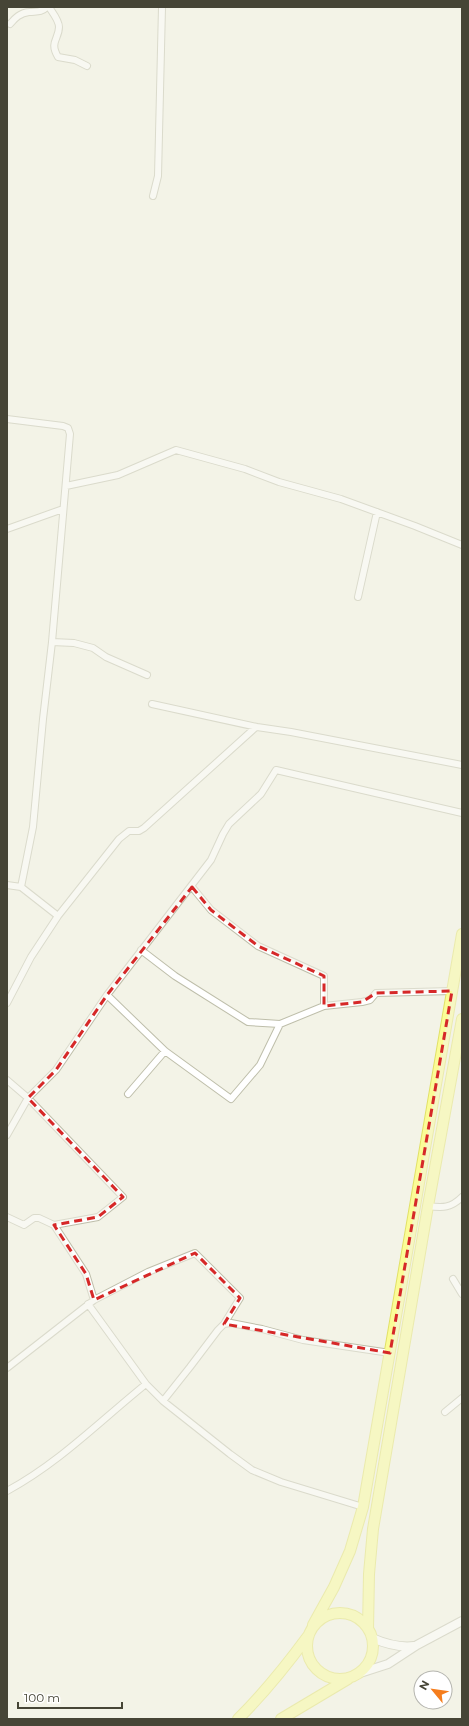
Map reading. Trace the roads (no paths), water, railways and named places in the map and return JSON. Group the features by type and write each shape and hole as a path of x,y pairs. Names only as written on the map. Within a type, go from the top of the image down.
{"main road":[{"path":"354,1676 332,1679 324,1676 316,1670 311,1663 307,1654 306,1645 313,1625 334,1587 350,1551 363,1507 462,934"},
{"path":"282,1719 354,1676 365,1667 370,1659 373,1649 370,1634 369,1574 373,1529 428,1206 462,1019"},
{"path":"313,1625 321,1618 342,1612 362,1620 370,1634"},
{"path":"238,1719 280,1674 308,1636"}],"street":[{"path":"10,24 24,13 44,10 48,7 59,23 59,28 54,42 55,51 58,57 75,60 87,66"},
{"path":"153,196 158,176 162,7"},
{"path":"7,420 63,426 68,428 70,441 52,642 33,827 21,887"},
{"path":"66,486 118,475 176,450 246,469 279,482 341,499 462,545"},
{"path":"7,529 63,509"},
{"path":"358,597 378,512"},
{"path":"52,642 74,643 93,648 106,657 147,675"},
{"path":"152,704 256,727 291,732 462,765"},
{"path":"7,1003 31,957 58,916 119,839 129,831 138,831 144,828 256,727"},
{"path":"7,1135 28,1098 56,1070 107,995 192,887 211,860 229,824 261,794 276,770 462,813"},
{"path":"7,885 21,887 58,916"},
{"path":"192,887 211,910 258,946 324,976 324,1006"},
{"path":"141,950 175,976 248,1022 280,1024 324,1006 370,1000 376,993 452,991"},
{"path":"107,995 165,1052 231,1099 260,1065 280,1024"},
{"path":"128,1094 165,1052"},
{"path":"7,1080 28,1098 123,1197 98,1217 54,1225"},
{"path":"428,1206 440,1208 454,1204 462,1197"},
{"path":"7,1217 24,1225 34,1218 39,1218 54,1225 86,1274 91,1302 146,1384 163,1401 252,1470 281,1482 363,1507"},
{"path":"7,1368 91,1302 148,1272 195,1253 240,1298 224,1324 163,1401"},
{"path":"453,1279 462,1294"},
{"path":"224,1324 231,1323 262,1329 303,1340 390,1353"},
{"path":"7,1491 32,1477 64,1454 146,1384"},
{"path":"445,1412 462,1398"},
{"path":"354,1676 388,1664 462,1620"},
{"path":"370,1634 403,1647 417,1646"}]}
